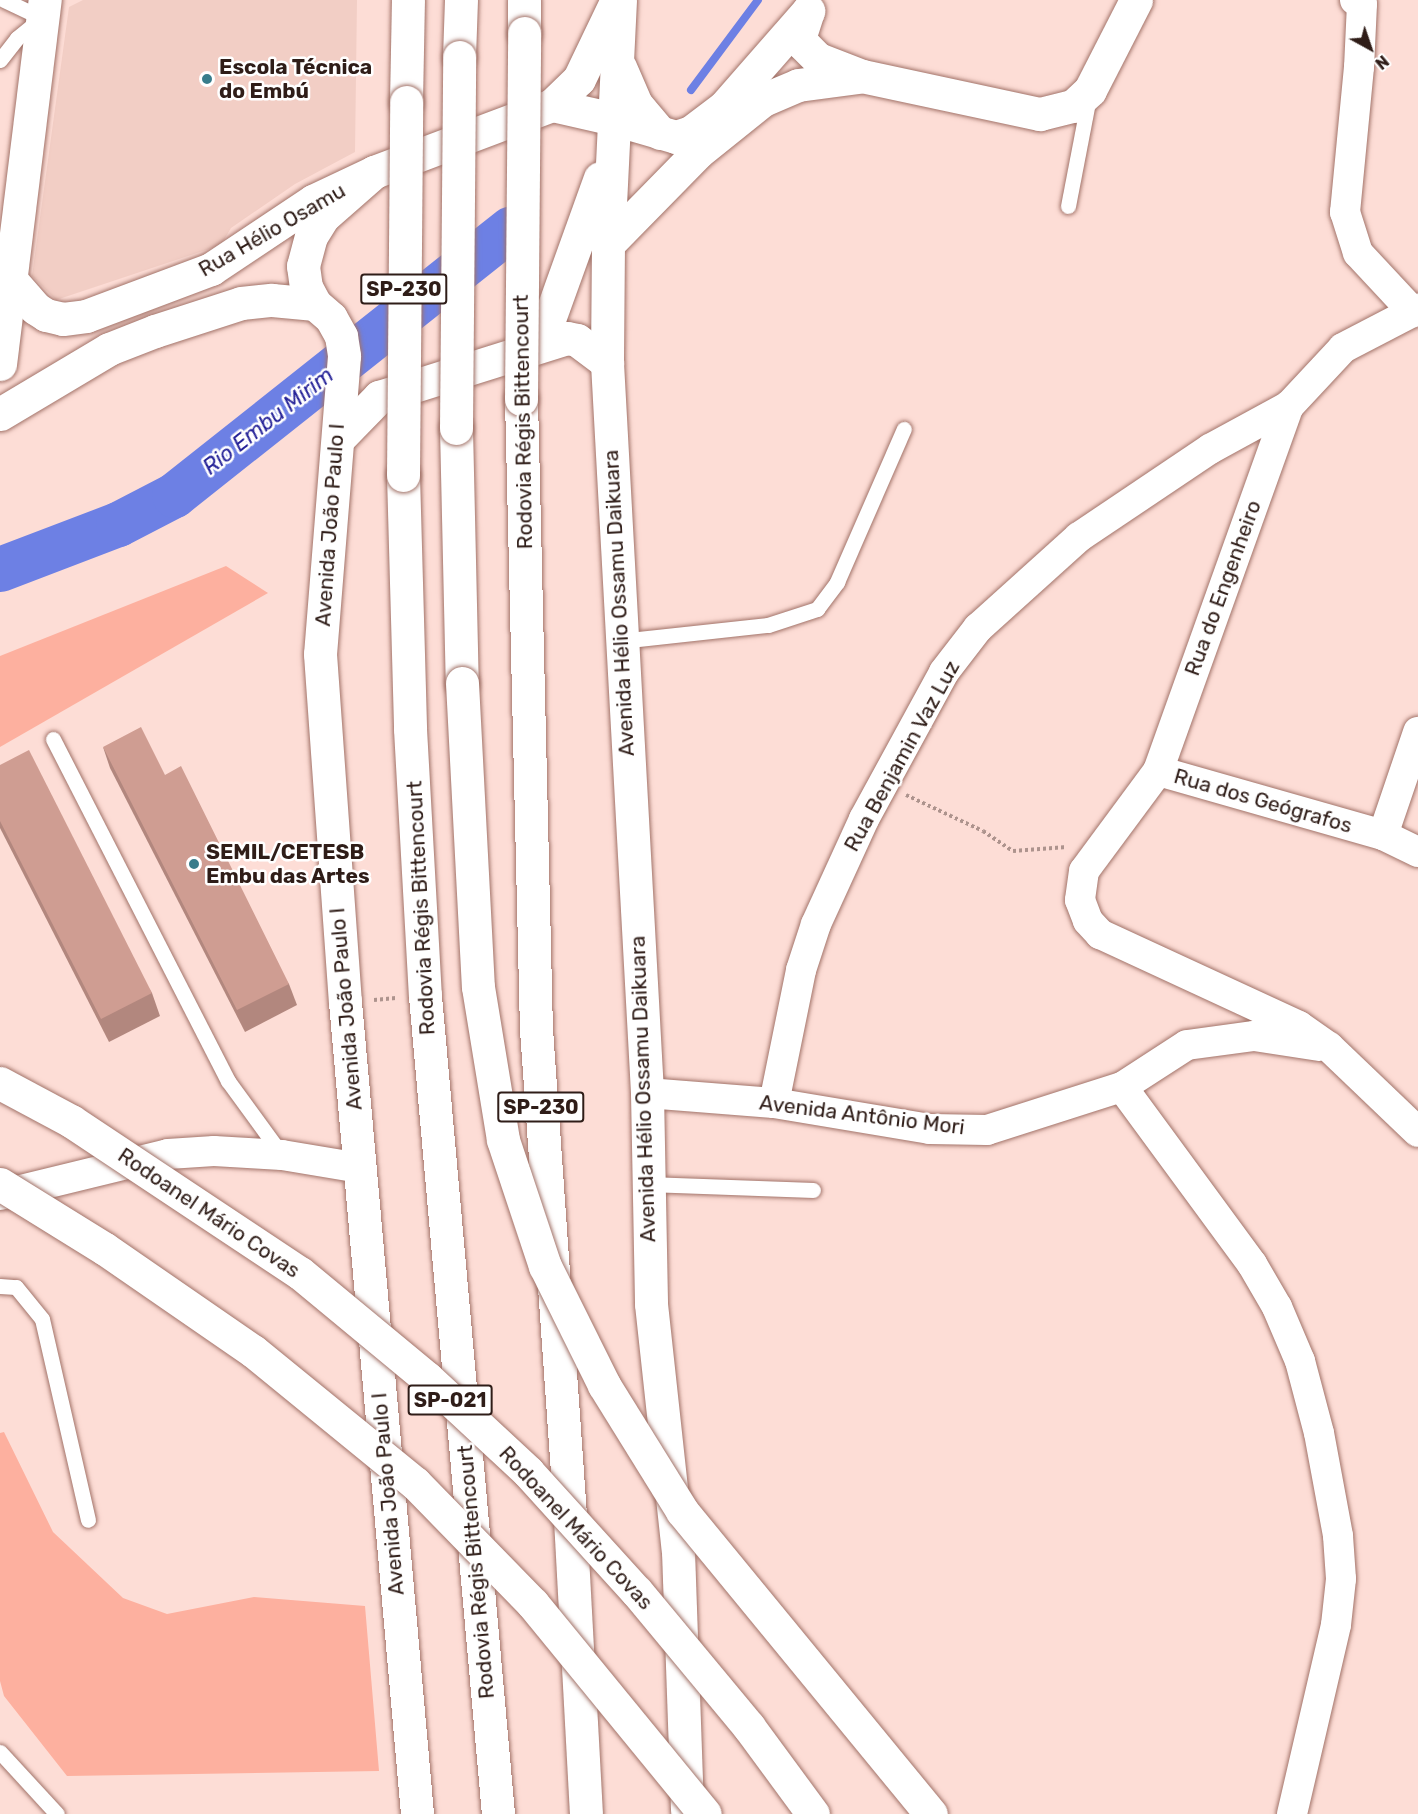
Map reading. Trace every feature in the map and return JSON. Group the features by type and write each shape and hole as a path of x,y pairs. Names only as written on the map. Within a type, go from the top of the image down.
{"main road":[{"name":"Rodovia Régis Bittencourt","path":"408,0 403,475 410,729 425,996 498,1814"},
{"path":"460,0 456,428 462,683 478,987 503,1140 545,1266 604,1385 682,1510 932,1814"},
{"name":"Rodovia Régis Bittencourt","path":"524,0 521,399 536,1029 570,1507 586,1814"},
{"name":"Avenida Hélio Ossamu Daikuara","path":"618,0 620,67 613,126 608,244 607,363 620,640 647,1093 651,1304 678,1551 687,1814"},
{"name":"Avenida Hélio Ossamu Daikuara","path":"552,105 579,79 618,0"},
{"path":"812,5 800,35 809,52 818,59 862,76 1040,114 1073,106 1090,90 1136,0"},
{"path":"552,105 613,126 676,137 706,123 812,5"},
{"path":"0,364 43,6"},
{"path":"620,67 636,104 660,134"},
{"path":"526,353 608,244 698,152 763,100 798,85 862,76"},
{"name":"Rua Hélio Osamu","path":"11,280 35,308 46,315 63,319 86,316 211,269 313,201 374,172 552,105"},
{"path":"547,325 596,192 613,126"},
{"name":"Avenida João Paulo I","path":"374,172 324,217 310,236 303,266 306,287 315,304 331,318 341,336 338,439 331,488 320,654 345,1002 417,1814"},
{"name":"Rua Hélio Osamu","path":"0,414 109,349 155,331 242,303 272,300 315,304"},
{"path":"338,439 379,397 572,338 607,363"},
{"path":"340,381 379,397"},
{"name":"Rodoanel Mário Covas","path":"0,1083 71,1121 300,1273 427,1378 528,1472 637,1592 749,1727 813,1814"},
{"path":"0,1184 105,1249 253,1351 415,1483 533,1604 705,1814"}],"street":[{"path":"1360,1 1345,212 1358,253 1415,311"},
{"name":"Rua Benjamin Vaz Luz","path":"774,1103 801,970 816,924 883,784 944,672 978,628 1019,587 1142,492 1289,406 1343,348 1415,311"},
{"name":"Rua do Engenheiro","path":"1158,771 1289,406"},
{"path":"1383,835 1418,732"},
{"name":"Rua dos Geógrafos","path":"1329,1047 1299,1026 1100,934 1088,921 1080,900 1084,871 1158,771 1383,835 1418,852"},
{"name":"Avenida Antônio Mori","path":"647,1093 774,1103 930,1129 987,1130 1122,1087 1187,1045 1220,1038 1254,1036 1329,1047"},
{"path":"1329,1047 1418,1132"},
{"path":"1122,1087 1252,1264 1277,1307 1300,1361 1319,1433 1338,1536 1341,1579 1336,1624 1293,1814"},
{"path":"0,1195 168,1154 214,1151 282,1155 360,1168"}],"lane":[{"path":"4,0 43,6"},
{"path":"0,60 43,6"},
{"path":"1068,206 1090,90"},
{"path":"620,640 768,625 817,609 837,582 904,429"},
{"path":"53,739 228,1081 282,1155"},
{"path":"648,1184 813,1190"},
{"path":"0,1286 16,1287 42,1319 88,1520"},
{"path":"0,1752 57,1814"}],"path":[{"path":"883,784 983,831 1013,851 1101,846"},
{"path":"345,1002 398,998"}],"shaded area":[{"name":"Escola Técnica do Embú","path":"83,0 357,0 355,152 295,184 231,228 221,245 56,300 32,276 69,7"},
{"path":"226,566 268,593 0,747 0,656"},
{"path":"4,1432 53,1532 123,1598 167,1614 254,1597 365,1606 379,1771 67,1776 4,1696 0,1681 0,1433"}],"building":[{"name":"SEMIL/CETESB Embu das Artes","path":"141,727 165,775 181,766 289,984 237,1010 103,747"},
{"path":"29,750 152,993 101,1019 0,821 0,765"}],"waterway":[{"path":"691,90 758,0"},
{"name":"Rio Embu Mirim","path":"0,569 118,524 174,495 510,229"}],"place":[{"name":"Escola Técnica do Embú","path":"207,79"},
{"name":"SEMIL/CETESB Embu das Artes","path":"194,864"}]}
